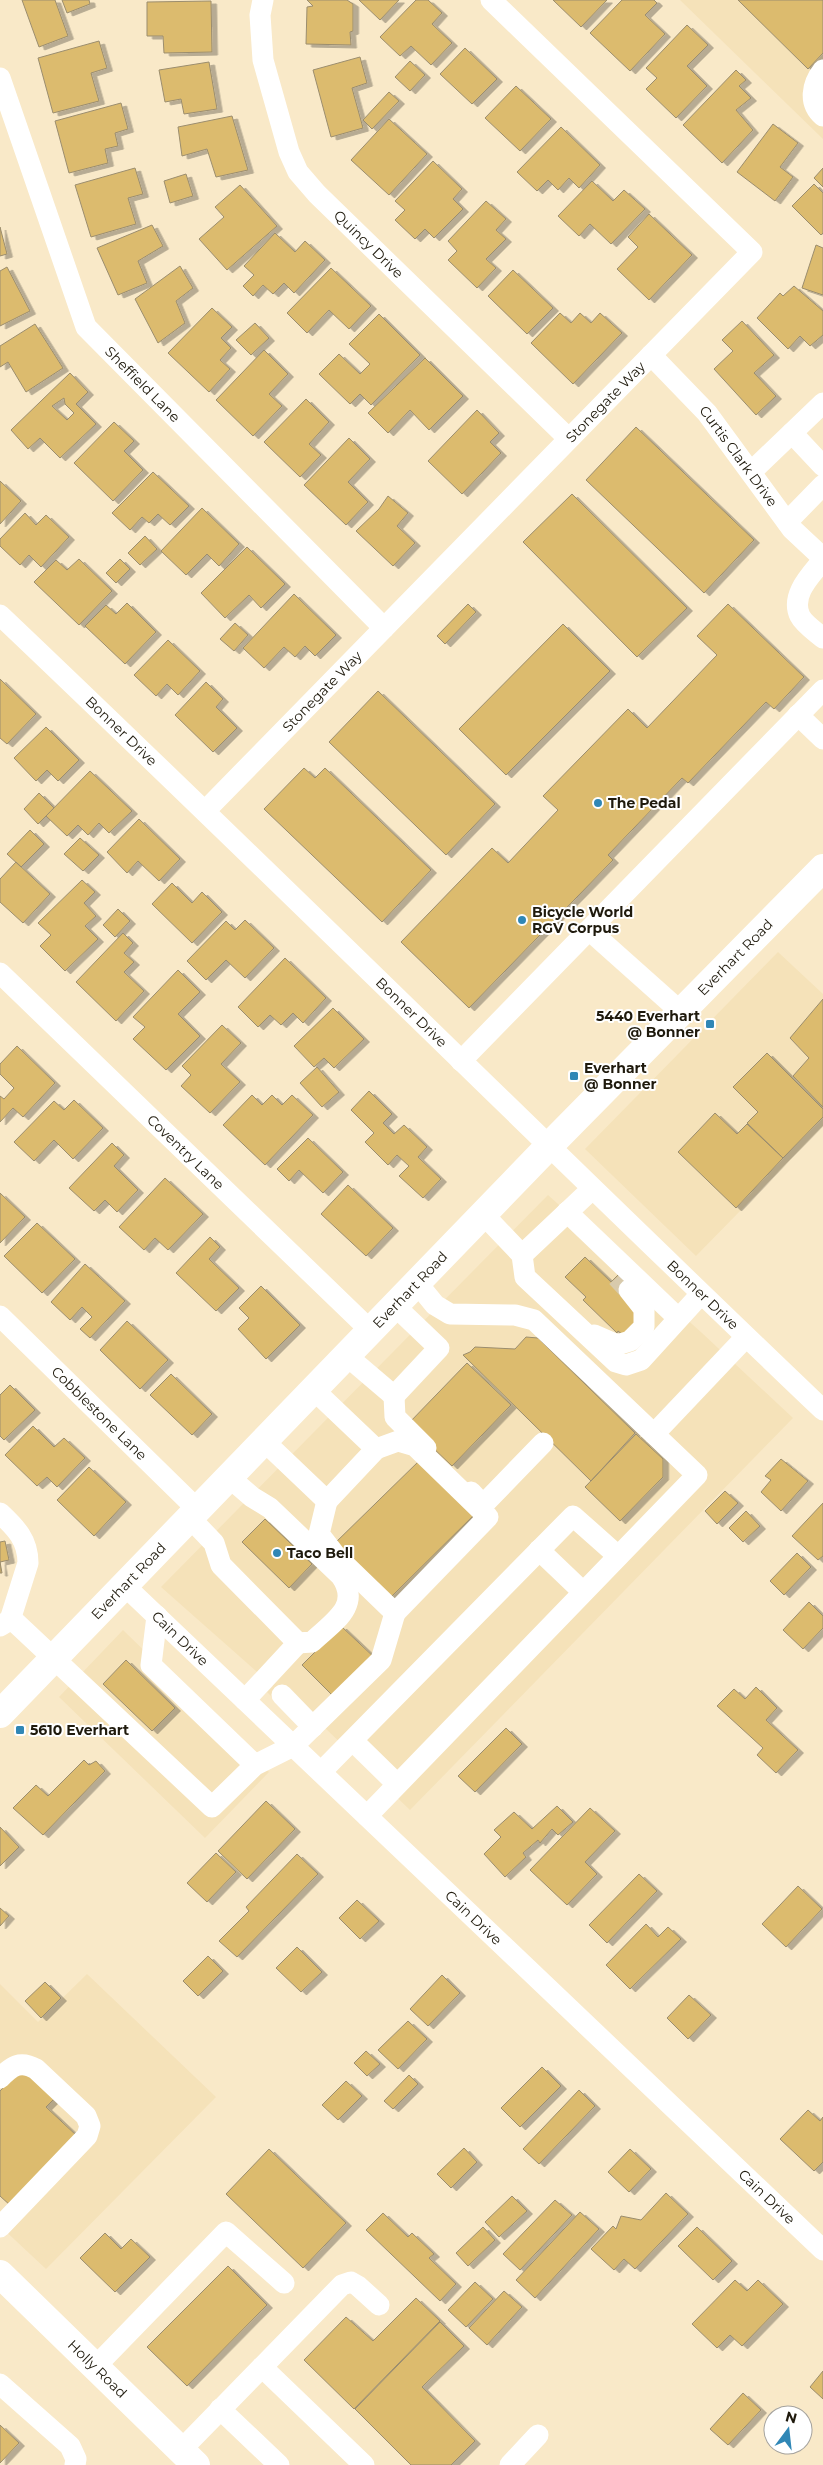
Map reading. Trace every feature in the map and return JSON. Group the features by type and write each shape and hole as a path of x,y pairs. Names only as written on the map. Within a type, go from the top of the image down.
{"main road":[{"name":"Everhart Road","path":"0,1714 548,1147 823,868"},
{"name":"Holly Road","path":"0,2274 188,2458"}],"street":[{"name":"Quincy Drive","path":"263,0 260,15 263,60 290,152 298,172 317,194 568,438"},
{"name":"Stonegate Way","path":"206,810 752,252 491,0"},
{"path":"823,70 815,80 812,95 818,112 823,116"},
{"name":"Sheffield Lane","path":"0,78 86,327 384,628"},
{"name":"Curtis Clark Drive","path":"651,355 707,413 787,522 823,559"},
{"path":"751,472 823,402"},
{"path":"792,432 823,466"},
{"path":"787,522 823,485"},
{"path":"823,559 800,590 796,605 800,617 823,638"},
{"name":"Bonner Drive","path":"0,615 206,810 548,1147 823,1410"},
{"path":"461,1061 823,690"},
{"path":"798,715 823,739"},
{"path":"589,930 681,1012"},
{"name":"Coventry Lane","path":"0,973 371,1331"},
{"path":"522,1255 592,1189"},
{"path":"567,1212 678,1318"},
{"path":"483,1214 522,1255 525,1276 616,1362 626,1365 641,1360 701,1294"},
{"path":"580,1328 617,1345 630,1341 644,1327 644,1309 623,1283 601,1262 589,1234"},
{"path":"367,1816 697,1475 534,1320 515,1315 450,1314 435,1305 417,1283"},
{"path":"395,1306 439,1348 394,1396 395,1417 483,1505 543,1442"},
{"name":"Cobblestone Lane","path":"0,1316 194,1514 214,1543 221,1565 298,1643"},
{"path":"654,1434 746,1337"},
{"path":"347,1356 394,1396"},
{"path":"314,1390 376,1449"},
{"path":"264,1441 326,1501"},
{"path":"0,1513 24,1540 28,1554 28,1563 5,1623 15,1622 53,1660 212,1807 255,1765 293,1746 381,1660 395,1613 488,1517 415,1446 398,1441 376,1449 326,1501 319,1534 336,1556 395,1613"},
{"path":"230,1478 252,1497 270,1508 341,1576 348,1586 349,1600 346,1609 312,1642 298,1643 245,1700"},
{"path":"321,1772 572,1516 618,1556"},
{"path":"539,1550 583,1592"},
{"name":"Cain Drive","path":"125,1586 823,2250"},
{"path":"157,1616 151,1665 255,1765"},
{"path":"282,1695 313,1726"},
{"path":"352,1741 397,1784"},
{"path":"0,2078 12,2066 28,2064 36,2069 86,2116 90,2126 87,2136 0,2226"},
{"path":"95,2367 226,2232 284,2284"},
{"path":"188,2458 220,2409 342,2285 351,2282 379,2305"},
{"path":"262,2367 364,2465"},
{"path":"0,2384 70,2446 76,2459 76,2465"},
{"path":"220,2409 279,2465"},
{"path":"510,2465 538,2435"}],"shaded area":[{"path":"680,0 823,0 823,139"},
{"path":"778,952 823,994 823,1126 696,1256 585,1149"},
{"path":"548,1195 702,1333 793,1418 410,1810 324,1727 311,1736 267,1692 273,1686 161,1587"},
{"path":"123,1630 269,1772 205,1838 59,1697"},
{"path":"87,1974 216,2097 46,2269 0,2226 0,1984 38,2022"}],"building":[{"path":"22,0 55,0 68,36 39,47"},
{"path":"62,0 89,0 90,4 67,13"},
{"path":"307,0 347,0 353,4 353,31 350,32 351,45 306,44 307,7 313,6"},
{"path":"359,0 399,0 380,20"},
{"path":"416,0 428,0 442,13 432,24 452,43 431,65 411,46 400,56 380,37"},
{"path":"553,0 607,0 581,27"},
{"path":"622,0 654,0 657,3 645,15 665,34 630,71 590,33"},
{"path":"738,0 823,0 823,53 808,69"},
{"path":"211,1 212,52 164,53 163,36 147,36 147,2"},
{"path":"687,25 708,45 687,66 707,86 676,118 646,89 657,78 646,68"},
{"path":"99,41 107,68 91,73 99,101 53,113 38,58"},
{"path":"465,48 497,79 472,104 440,74"},
{"path":"360,57 367,83 352,88 363,128 331,137 313,70"},
{"path":"410,61 425,75 410,91 395,77"},
{"path":"209,62 217,109 184,114 181,99 165,102 159,70"},
{"path":"736,70 746,80 739,86 751,98 736,110 753,130 722,163 683,125"},
{"path":"516,86 551,119 520,151 485,118"},
{"path":"389,92 399,101 372,129 363,120"},
{"path":"121,103 128,129 115,133 118,146 105,149 108,163 69,173 55,121"},
{"path":"232,116 248,170 216,177 207,149 182,156 178,127"},
{"path":"389,119 427,154 389,195 351,160"},
{"path":"773,124 798,143 780,167 793,177 775,201 737,172"},
{"path":"561,127 600,165 579,188 569,178 558,190 548,180 537,191 517,172"},
{"path":"433,161 462,189 453,199 463,209 434,238 425,229 415,239 395,220 405,210 395,201"},
{"path":"135,168 143,194 128,198 136,224 91,237 75,185"},
{"path":"823,168 823,187 814,178"},
{"path":"186,174 193,196 170,203 164,181"},
{"path":"592,181 613,201 624,190 645,209 611,244 590,224 579,236 558,216"},
{"path":"814,184 823,193 823,233 821,235 792,206"},
{"path":"240,185 277,226 227,270 199,239 224,217 215,207"},
{"path":"486,201 506,219 496,230 506,239 486,259 496,268 477,288 448,260 457,251 448,241"},
{"path":"649,214 692,255 649,300 617,269 638,247 628,237"},
{"path":"152,225 163,246 138,261 147,283 118,295 97,248"},
{"path":"0,227 7,254 0,256"},
{"path":"275,233 295,252 305,241 325,260 294,293 284,283 273,294 263,285 253,296 243,286 254,275 244,266"},
{"path":"816,245 823,248 823,295 802,288"},
{"path":"180,266 193,288 176,301 185,323 158,343 135,299"},
{"path":"7,267 30,311 0,326 0,271"},
{"path":"331,268 371,306 349,329 329,310 307,333 287,313"},
{"path":"513,270 553,308 527,334 488,296"},
{"path":"794,286 823,311 823,335 810,346 800,336 788,349 757,318 780,293 783,296"},
{"path":"212,308 232,327 221,338 231,348 220,360 230,369 209,392 168,353"},
{"path":"560,313 571,323 580,313 591,323 600,313 622,333 573,384 531,343"},
{"path":"379,314 420,355 371,405 360,394 350,404 319,374 339,354 360,374 370,364 349,344"},
{"path":"742,321 774,355 754,373 776,396 756,415 714,369 733,351 722,340"},
{"path":"255,323 269,338 251,355 236,340"},
{"path":"35,324 63,368 26,392 8,362 0,367 0,346"},
{"path":"264,350 288,374 269,394 282,406 253,436 216,400"},
{"path":"425,358 463,396 429,430 410,410 388,433 368,413"},
{"path":"70,373 88,392 76,404 96,424 60,458 40,438 28,449 11,430","holes":["64,398 65,404 74,413 67,420 52,406"]},
{"path":"306,399 329,422 309,444 321,455 300,477 264,442"},
{"path":"477,410 499,433 490,442 501,453 462,494 428,461"},
{"path":"114,422 134,441 124,451 143,470 113,501 74,463"},
{"path":"636,427 754,540 704,593 586,480"},
{"path":"349,438 370,459 348,482 368,502 346,525 304,485"},
{"path":"153,472 189,506 170,525 158,514 149,523 142,517 130,530 112,513"},
{"path":"0,481 21,501 0,524"},
{"path":"572,494 687,608 637,657 523,542"},
{"path":"388,496 408,513 397,526 415,543 393,566 356,531 379,509"},
{"path":"202,508 239,544 219,566 207,554 186,575 161,551"},
{"path":"25,513 36,525 46,515 69,537 41,567 29,555 20,565 0,546 0,539"},
{"path":"145,536 157,549 140,565 128,553"},
{"path":"247,547 285,584 261,608 249,595 225,618 201,593"},
{"path":"79,559 112,591 79,625 34,582 56,560 67,570"},
{"path":"120,559 130,569 116,583 106,573"},
{"path":"294,594 336,635 315,656 305,646 295,657 284,647 264,668 243,648"},
{"path":"127,603 156,632 125,664 85,626 106,605 116,614"},
{"path":"468,604 476,612 445,644 437,636"},
{"path":"728,604 804,677 774,709 766,702 688,783 682,778 608,855 613,860 469,1008 401,942 492,848 508,863 558,810 543,796 628,709 647,728 717,655 697,636"},
{"path":"235,623 248,635 234,651 220,639"},
{"path":"563,624 610,671 506,775 459,729"},
{"path":"168,640 200,671 178,695 167,684 156,696 134,675"},
{"path":"0,679 36,714 7,744 0,738"},
{"path":"206,682 223,699 216,707 237,728 213,752 175,715"},
{"path":"378,691 495,804 446,855 329,742"},
{"path":"46,727 79,760 58,781 47,770 36,781 14,758"},
{"path":"304,768 315,778 325,768 431,870 382,922 264,809"},
{"path":"90,771 132,811 109,833 99,823 88,835 78,825 67,836 46,816"},
{"path":"39,793 54,808 38,824 24,809"},
{"path":"139,819 180,859 159,881 138,861 127,873 107,852"},
{"path":"30,830 44,844 21,867 7,854"},
{"path":"80,838 99,855 83,871 64,854"},
{"path":"16,862 50,894 23,923 0,902 0,879"},
{"path":"82,880 95,892 84,903 96,916 85,926 98,939 65,971 40,946 51,935 38,923"},
{"path":"172,883 192,903 202,892 222,912 192,943 152,904"},
{"path":"118,909 130,921 115,937 103,925"},
{"path":"245,920 274,948 245,978 226,960 206,980 187,961 226,921 235,930"},
{"path":"123,933 133,943 124,953 134,962 124,972 144,991 116,1021 76,982"},
{"path":"285,958 326,998 303,1023 293,1013 281,1025 270,1015 258,1027 238,1007"},
{"path":"178,970 200,992 178,1014 200,1036 166,1070 133,1039 145,1027 133,1017"},
{"path":"823,999 823,1107 793,1076 809,1058 790,1038"},
{"path":"333,1008 364,1039 334,1068 324,1058 314,1067 294,1046"},
{"path":"222,1025 241,1043 221,1064 240,1082 210,1113 181,1086 191,1075 182,1066"},
{"path":"17,1046 55,1083 23,1117 13,1108 0,1122 0,1096 4,1099 14,1088 0,1074 0,1064"},
{"path":"767,1053 823,1109 823,1117 783,1158 747,1123 758,1112 733,1087"},
{"path":"317,1067 339,1092 322,1107 300,1083"},
{"path":"369,1091 392,1114 383,1123 394,1134 404,1125 427,1147 418,1157 441,1179 423,1198 399,1176 409,1166 397,1155 388,1165 365,1142 374,1133 351,1110"},
{"path":"252,1095 262,1105 272,1095 282,1105 292,1095 313,1115 265,1165 223,1125"},
{"path":"74,1100 103,1128 73,1159 54,1140 34,1161 14,1142 54,1101 64,1110"},
{"path":"715,1113 737,1134 747,1124 783,1158 736,1208 678,1152"},
{"path":"308,1138 343,1172 323,1193 299,1170 289,1181 277,1169"},
{"path":"112,1143 124,1155 114,1166 138,1190 117,1212 105,1200 94,1211 69,1188"},
{"path":"165,1178 203,1214 168,1250 155,1238 144,1250 119,1227"},
{"path":"348,1185 393,1228 366,1256 321,1214"},
{"path":"0,1193 25,1217 0,1243"},
{"path":"37,1223 75,1259 42,1293 4,1256"},
{"path":"210,1237 220,1247 209,1259 239,1288 216,1311 176,1273"},
{"path":"585,1257 611,1282 621,1272 634,1284 643,1321 627,1338 618,1331 617,1333 583,1300 586,1297 565,1277"},
{"path":"85,1264 125,1301 90,1338 80,1329 92,1317 82,1307 70,1320 51,1302"},
{"path":"261,1286 300,1325 266,1359 238,1329 249,1318 239,1308"},
{"path":"127,1321 168,1360 140,1389 100,1350"},
{"path":"526,1337 538,1338 635,1433 591,1481 463,1355 475,1347 515,1349"},
{"path":"467,1363 511,1405 452,1466 408,1424"},
{"path":"171,1374 212,1414 192,1435 150,1395"},
{"path":"10,1385 35,1410 4,1440 0,1436 0,1395"},
{"path":"33,1426 54,1447 64,1438 85,1458 57,1487 47,1477 37,1486 5,1455"},
{"path":"636,1434 663,1459 663,1477 620,1521 585,1487"},
{"path":"421,1459 476,1513 386,1602 332,1546"},
{"path":"781,1459 808,1481 781,1511 761,1492 771,1480 765,1476"},
{"path":"89,1467 126,1502 94,1536 57,1500"},
{"path":"725,1491 738,1503 717,1524 705,1511"},
{"path":"823,1503 823,1556 818,1560 792,1536"},
{"path":"746,1511 760,1526 743,1542 729,1528"},
{"name":"Taco Bell","path":"265,1519 312,1564 289,1588 242,1542"},
{"path":"5,1541 9,1560 0,1562 0,1542"},
{"path":"797,1553 811,1567 784,1595 770,1581"},
{"path":"809,1602 823,1616 823,1628 803,1649 783,1630"},
{"path":"341,1626 377,1660 337,1700 302,1665"},
{"path":"126,1660 175,1708 152,1731 103,1684"},
{"path":"756,1687 777,1708 766,1720 798,1750 776,1773 757,1755 763,1748 717,1706 734,1689 745,1699"},
{"path":"506,1728 522,1744 475,1792 458,1776"},
{"path":"84,1760 89,1765 96,1761 105,1771 43,1835 13,1808 36,1785 48,1796"},
{"path":"266,1801 295,1829 247,1879 218,1851"},
{"path":"557,1806 573,1822 558,1835 552,1829 540,1843 538,1840 523,1853 526,1857 505,1877 484,1854 501,1837 494,1830 514,1812 532,1829"},
{"path":"590,1808 615,1831 585,1862 597,1874 567,1905 530,1870"},
{"path":"0,1827 19,1847 0,1866"},
{"path":"216,1853 236,1872 207,1902 187,1883"},
{"path":"297,1854 318,1874 237,1957 219,1941 249,1911 246,1907"},
{"path":"639,1874 657,1891 607,1943 589,1925"},
{"path":"798,1886 822,1909 786,1947 762,1924"},
{"path":"357,1900 379,1921 360,1939 339,1918"},
{"path":"0,1908 9,1916 0,1926"},
{"path":"646,1924 658,1937 668,1927 681,1939 630,1989 606,1965"},
{"path":"297,1947 322,1972 301,1992 276,1968"},
{"path":"208,1956 223,1971 198,1996 183,1981"},
{"path":"442,1975 460,1993 428,2026 410,2009"},
{"path":"45,1982 61,1998 41,2018 25,2001"},
{"path":"689,1995 711,2015 688,2039 667,2018"},
{"path":"408,2021 427,2039 398,2069 378,2050"},
{"path":"366,2051 380,2064 367,2076 354,2063"},
{"path":"542,2067 561,2086 520,2127 501,2108"},
{"path":"22,2068 54,2099 46,2107 77,2136 11,2206 0,2196 0,2091"},
{"path":"409,2075 418,2084 393,2109 384,2101"},
{"path":"346,2081 362,2096 338,2120 322,2105"},
{"path":"579,2090 595,2106 539,2164 523,2149"},
{"path":"808,2110 820,2121 823,2117 823,2162 814,2171 780,2139"},
{"path":"464,2148 477,2162 451,2188 437,2174"},
{"path":"269,2149 346,2223 303,2268 226,2194"},
{"path":"630,2149 651,2169 629,2192 608,2172"},
{"path":"666,2193 688,2214 635,2269 624,2259 614,2270 591,2249 613,2226 616,2229 621,2216 641,2220"},
{"path":"512,2196 527,2211 499,2237 485,2222"},
{"path":"555,2200 572,2215 520,2270 503,2254"},
{"path":"580,2212 599,2229 535,2298 516,2280"},
{"path":"383,2213 408,2237 412,2233 434,2254 429,2258 456,2284 440,2301 366,2230"},
{"path":"483,2227 495,2240 468,2266 456,2253"},
{"path":"697,2227 732,2261 713,2280 678,2246"},
{"path":"105,2233 121,2249 131,2239 150,2257 115,2292 80,2258"},
{"path":"228,2266 267,2305 187,2386 147,2347"},
{"path":"735,2280 747,2291 758,2280 783,2304 742,2346 730,2335 717,2348 692,2324"},
{"path":"475,2282 493,2299 466,2327 448,2310"},
{"path":"504,2291 522,2307 487,2345 469,2328"},
{"path":"416,2298 440,2321 354,2409 304,2360 346,2317 373,2341"},
{"path":"440,2322 464,2346 422,2387 475,2441 451,2465 411,2465 355,2409"},
{"path":"823,2371 823,2399 810,2387"},
{"path":"743,2393 761,2410 728,2445 710,2429"},
{"path":"0,2425 19,2443 0,2463"}],"tunnel":[{"path":"617,1277 629,1290"}],"place":[{"name":"The Pedal","path":"598,803"},
{"name":"Bicycle World RGV Corpus","path":"522,920"},
{"name":"5440 Everhart @ Bonner","path":"710,1024"},
{"name":"Everhart @ Bonner","path":"574,1076"},
{"name":"Taco Bell","path":"277,1553"},
{"name":"5610 Everhart","path":"20,1730"}]}
